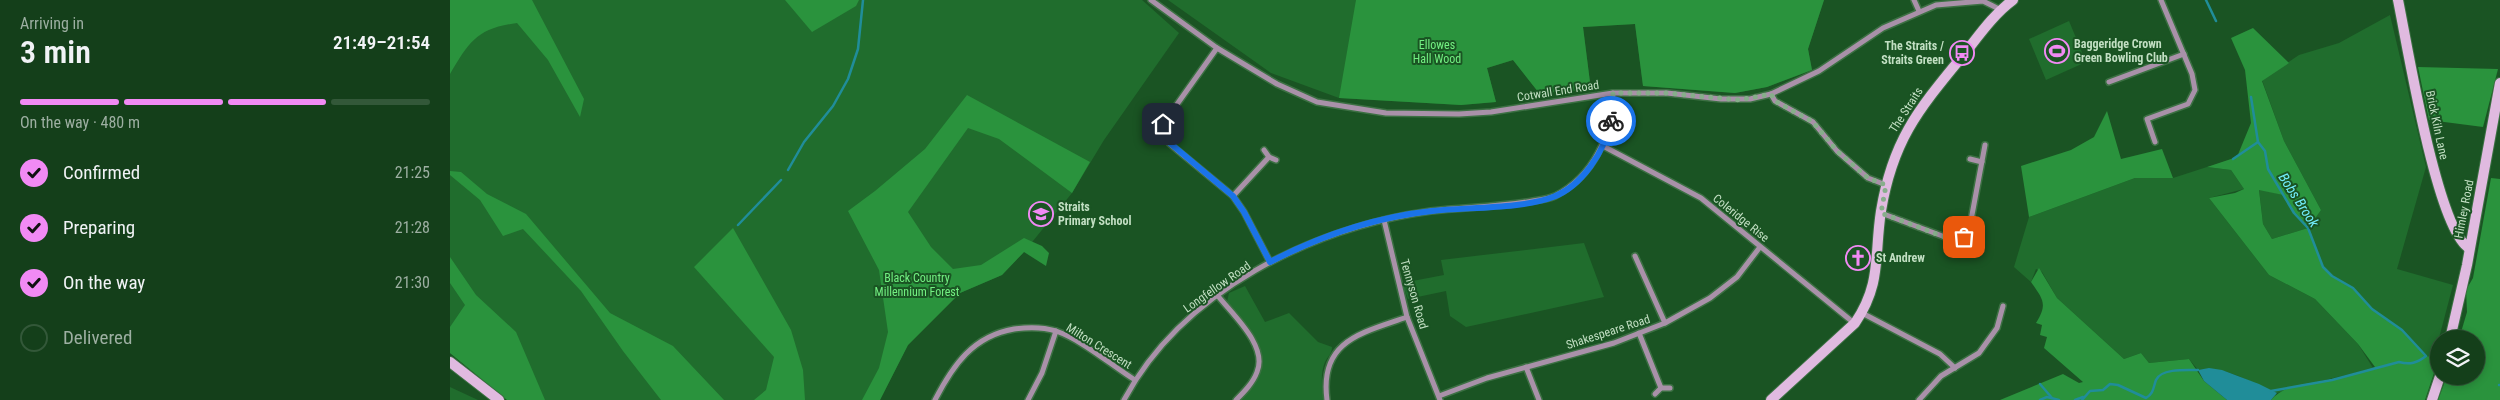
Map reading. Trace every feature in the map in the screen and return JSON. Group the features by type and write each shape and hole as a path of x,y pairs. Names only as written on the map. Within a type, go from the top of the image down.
{"street":[{"name":"Cotwall End Road","path":"1151,0 1217,48 1276,84 1317,102 1377,112 1459,114 1491,112 1613,93 1667,93 1739,100 1771,94 1819,71 1883,28 1919,11 1936,5 1970,0 1983,1 2001,10"},
{"path":"1914,0 1919,11"},
{"name":"The Straits","path":"1772,400 1854,323 1862,313 1872,293 1878,268 1881,213 1886,185 1899,143 1919,109 1991,20 2013,0"},
{"path":"2155,142 2147,119 2188,104 2194,90 2192,74 2161,0"},
{"name":"Brick Kiln Lane","path":"2398,0 2433,166 2456,233 2463,245 2469,248"},
{"path":"1217,48 1163,124 1163,135 1170,144 1233,196 1244,212 1270,262"},
{"path":"2109,82 2184,54"},
{"name":"Himley Road","path":"2452,330 2500,83"},
{"name":"Longfellow Road","path":"1124,400 1135,380 1156,352 1189,318 1218,296 1270,262 1304,245 1384,220 1431,211 1510,205 1553,197 1576,182 1603,146 1612,112 1613,93"},
{"path":"1771,94 1775,101 1813,122 1837,151 1868,178 1886,185"},
{"path":"1881,213 1953,240 1964,237 1969,231 1985,145"},
{"name":"Coleridge Rise","path":"1603,146 1701,198 1854,323"},
{"path":"1264,150 1269,157 1276,160"},
{"path":"1233,196 1269,157"},
{"path":"1970,159 1982,162"},
{"name":"Tennyson Road","path":"1384,220 1407,317 1440,398"},
{"name":"Shakespeare Road","path":"1440,398 1487,378 1614,343 1665,323 1710,298 1737,277 1760,246"},
{"path":"1636,256 1665,323"},
{"path":"1218,296 1253,341 1258,355 1259,366 1256,376 1236,400"},
{"path":"1919,400 1941,376 1979,353 1997,328 2003,306"},
{"path":"1862,313 1940,354 1955,368"},
{"path":"1327,400 1326,371 1339,348 1359,334 1407,317"},
{"name":"Milton Crescent","path":"935,400 945,380 962,356 986,337 999,332 1021,328 1056,331 1135,380"},
{"path":"1028,400 1042,373 1056,331"},
{"path":"1639,333 1661,388"},
{"path":"450,362 499,400"},
{"path":"1526,367 1539,400"},
{"path":"2432,400 2437,385"},
{"path":"1655,394 1661,388 1670,388"}],"green space":[{"path":"450,0 1142,0 1179,33 1104,140 1072,193 1024,252 1002,275 960,293 908,345 880,400 509,400 450,353"},
{"path":"450,0 532,0 584,99 580,117 548,60 517,23 492,29 476,38 463,53 450,74"},
{"path":"785,0 859,0 856,6 812,32"},
{"name":"Ellowes Hall Wood","path":"1168,0 1824,0 1808,49 1812,70 1767,87 1735,93 1643,86 1635,24 1583,27 1591,90 1539,93 1513,60 1487,68 1496,102 1461,105 1339,98 1271,73"},
{"name":"Ellowes Hall Wood","path":"1356,0 1824,0 1808,49 1812,70 1767,87 1735,93 1643,86 1635,24 1583,27 1591,90 1539,93 1513,60 1487,68 1496,102 1461,105 1339,98"},
{"path":"2390,15 2426,167 2397,269 2453,285 2441,330 2430,330 2430,356 2426,356 2402,330 2372,309 2353,288 2332,276 2323,267 2308,228 2272,239 2263,224 2259,189 2283,195 2294,213 2321,210 2284,141 2262,80 2299,55 2339,43"},
{"name":"Baggeridge Crown Green Bowling Club","path":"2069,21 2086,62 2046,80 2029,39"},
{"path":"2253,28 2289,63 2262,81 2284,141 2321,210 2308,228 2323,267 2332,276 2353,288 2372,309 2402,330 2426,356 2430,357 2430,385 2425,400 2271,400 2277,394 2291,387 2344,377 2375,367 2358,344 2315,299 2269,275 2209,198 2235,193 2244,189 2231,170 2207,167 2237,157 2251,123 2245,70 2231,38","holes":["2259,190 2283,195 2294,213 2308,228 2272,239 2263,224"]},
{"path":"2418,67 2498,69 2483,127 2429,120"},
{"name":"Black Country Millennium Forest","path":"967,95 1090,162 1072,193 999,139 968,128 908,212 931,247 953,269 981,265 1024,238 1042,246 1049,253 1046,266 1024,252 1002,275 960,293 908,345 880,400 862,400 879,368 888,332 879,270 848,211 925,149"},
{"path":"2107,111 2121,159 2162,149 2173,178 2135,178 2029,217 2021,166 2071,150 2094,137"},
{"path":"2207,167 2231,170 2244,189 2209,198 2269,275 2315,299 2358,344 2373,368 2277,393 2239,376 2220,370 2198,370 2189,359 2149,363 2141,353 2124,359 2057,298 2042,272 2036,269 2031,282 2014,267 2029,217 2135,178 2173,178"},
{"path":"450,171 461,172 487,194 526,214 610,313 673,346 724,400 661,400 623,351 581,291 523,229 503,236 480,200 450,175"},
{"path":"2491,178 2500,179 2500,400 2438,400 2444,385 2485,385 2485,330 2462,330 2467,312 2466,290 2473,278"},
{"path":"733,228 791,330 803,370 805,400 754,400 766,390 774,357 694,267"},
{"path":"1584,243 1604,297 1466,327 1450,316 1446,291 1408,299 1402,283 1444,275 1441,260"},
{"path":"450,257 476,295 516,332 545,400 507,400 450,353 450,327 465,305 450,283"},
{"path":"2039,268 2057,298 2124,359 2141,353 2149,363 2189,359 2204,381 2227,400 2000,400 2063,374 2079,383 2083,382 2044,348 2047,337 2040,335 2042,325 2036,323 2043,306 2039,293 2031,282"},
{"path":"1245,286 1265,322 1289,313 1318,342 1332,347 1322,371 1324,400 1240,400 1257,379 1261,371 1262,362 1257,343 1252,334 1227,302 1229,293"},
{"path":"450,387 478,400 450,400"}],"water":[{"path":"2209,368 2222,370 2277,393 2271,400 2227,400 2204,381 2198,370"}],"waterway":[{"path":"788,170 804,142 833,106 848,79 858,49 863,0"},
{"name":"Bobs Brook","path":"2206,0 2216,21"},
{"name":"Bobs Brook","path":"2251,97 2258,142 2265,151 2268,169 2294,213 2308,228 2323,267 2332,276 2353,288 2372,309 2402,330 2426,356 2413,363 2399,362 2332,380 2271,391"},
{"path":"2233,159 2258,142"},
{"path":"738,225 781,180"},
{"path":"2082,400 2090,391 2103,390 2110,384 2118,385 2146,398 2152,392 2156,380 2163,373 2175,370 2198,370"},
{"path":"2040,384 2052,398"},
{"path":"2040,400 2047,397 2059,400"},
{"path":"2075,400 2083,397"}],"way so far":[{"path":"1611,121 1613,93 1667,93 1739,100 1771,94 1775,101 1813,122 1837,151 1868,178 1886,185 1881,213 1889,214 1953,240 1964,237"}],"place":[{"name":"Baggeridge Crown Green Bowling Club","path":"2057,51"},
{"name":"The Straits / Straits Green","path":"1962,53"},
{"name":"Straits Primary School","path":"1041,214"},
{"name":"St Andrew","path":"1858,258"}],"route":[{"path":"1163,124 1162,130 1165,139 1233,196 1244,212 1270,262 1304,245 1384,220 1431,211 1510,205 1553,197 1576,182 1587,169 1603,146 1611,121"}]}
